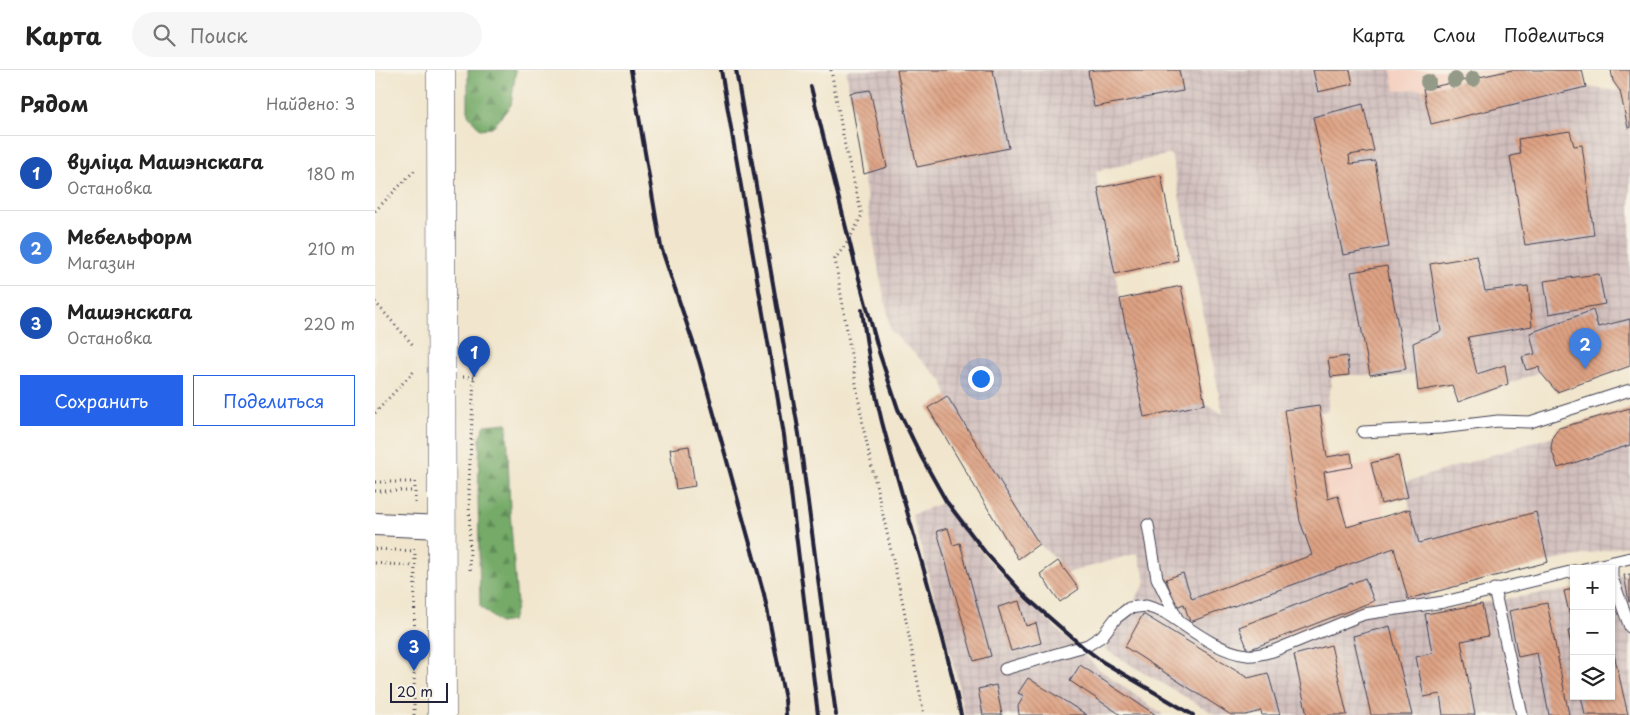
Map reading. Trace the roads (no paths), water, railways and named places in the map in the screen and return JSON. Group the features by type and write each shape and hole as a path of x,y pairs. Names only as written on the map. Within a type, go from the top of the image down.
{"main road":[{"path":"441,70 442,715"}],"street":[{"path":"375,524 441,527"}],"lane":[{"path":"1363,432 1440,428 1497,421 1530,422 1630,390"},
{"path":"1148,525 1157,578 1178,621"},
{"path":"1600,565 1630,558"},
{"path":"1612,562 1612,578 1630,627"},
{"path":"1005,669 1088,646 1102,636 1116,618 1129,608 1145,606 1154,608 1225,649 1248,655 1273,651 1364,614 1444,602 1570,572"},
{"path":"1494,589 1522,715"}],"railway":[{"path":"631,70 661,247 699,360 764,594 785,699 786,715"},
{"path":"721,70 784,435 818,715"},
{"path":"736,70 799,434 836,715"},
{"path":"811,87 879,352 898,409 946,501 985,552 1027,598 1083,647 1103,662 1193,715"},
{"path":"862,310 882,422 934,605 961,715"}],"place":[{"name":"Мебельформ","path":"1585,369"},
{"name":"вуліца Машэнскага","path":"474,377"},
{"name":"Машэнскага","path":"414,671"}]}
